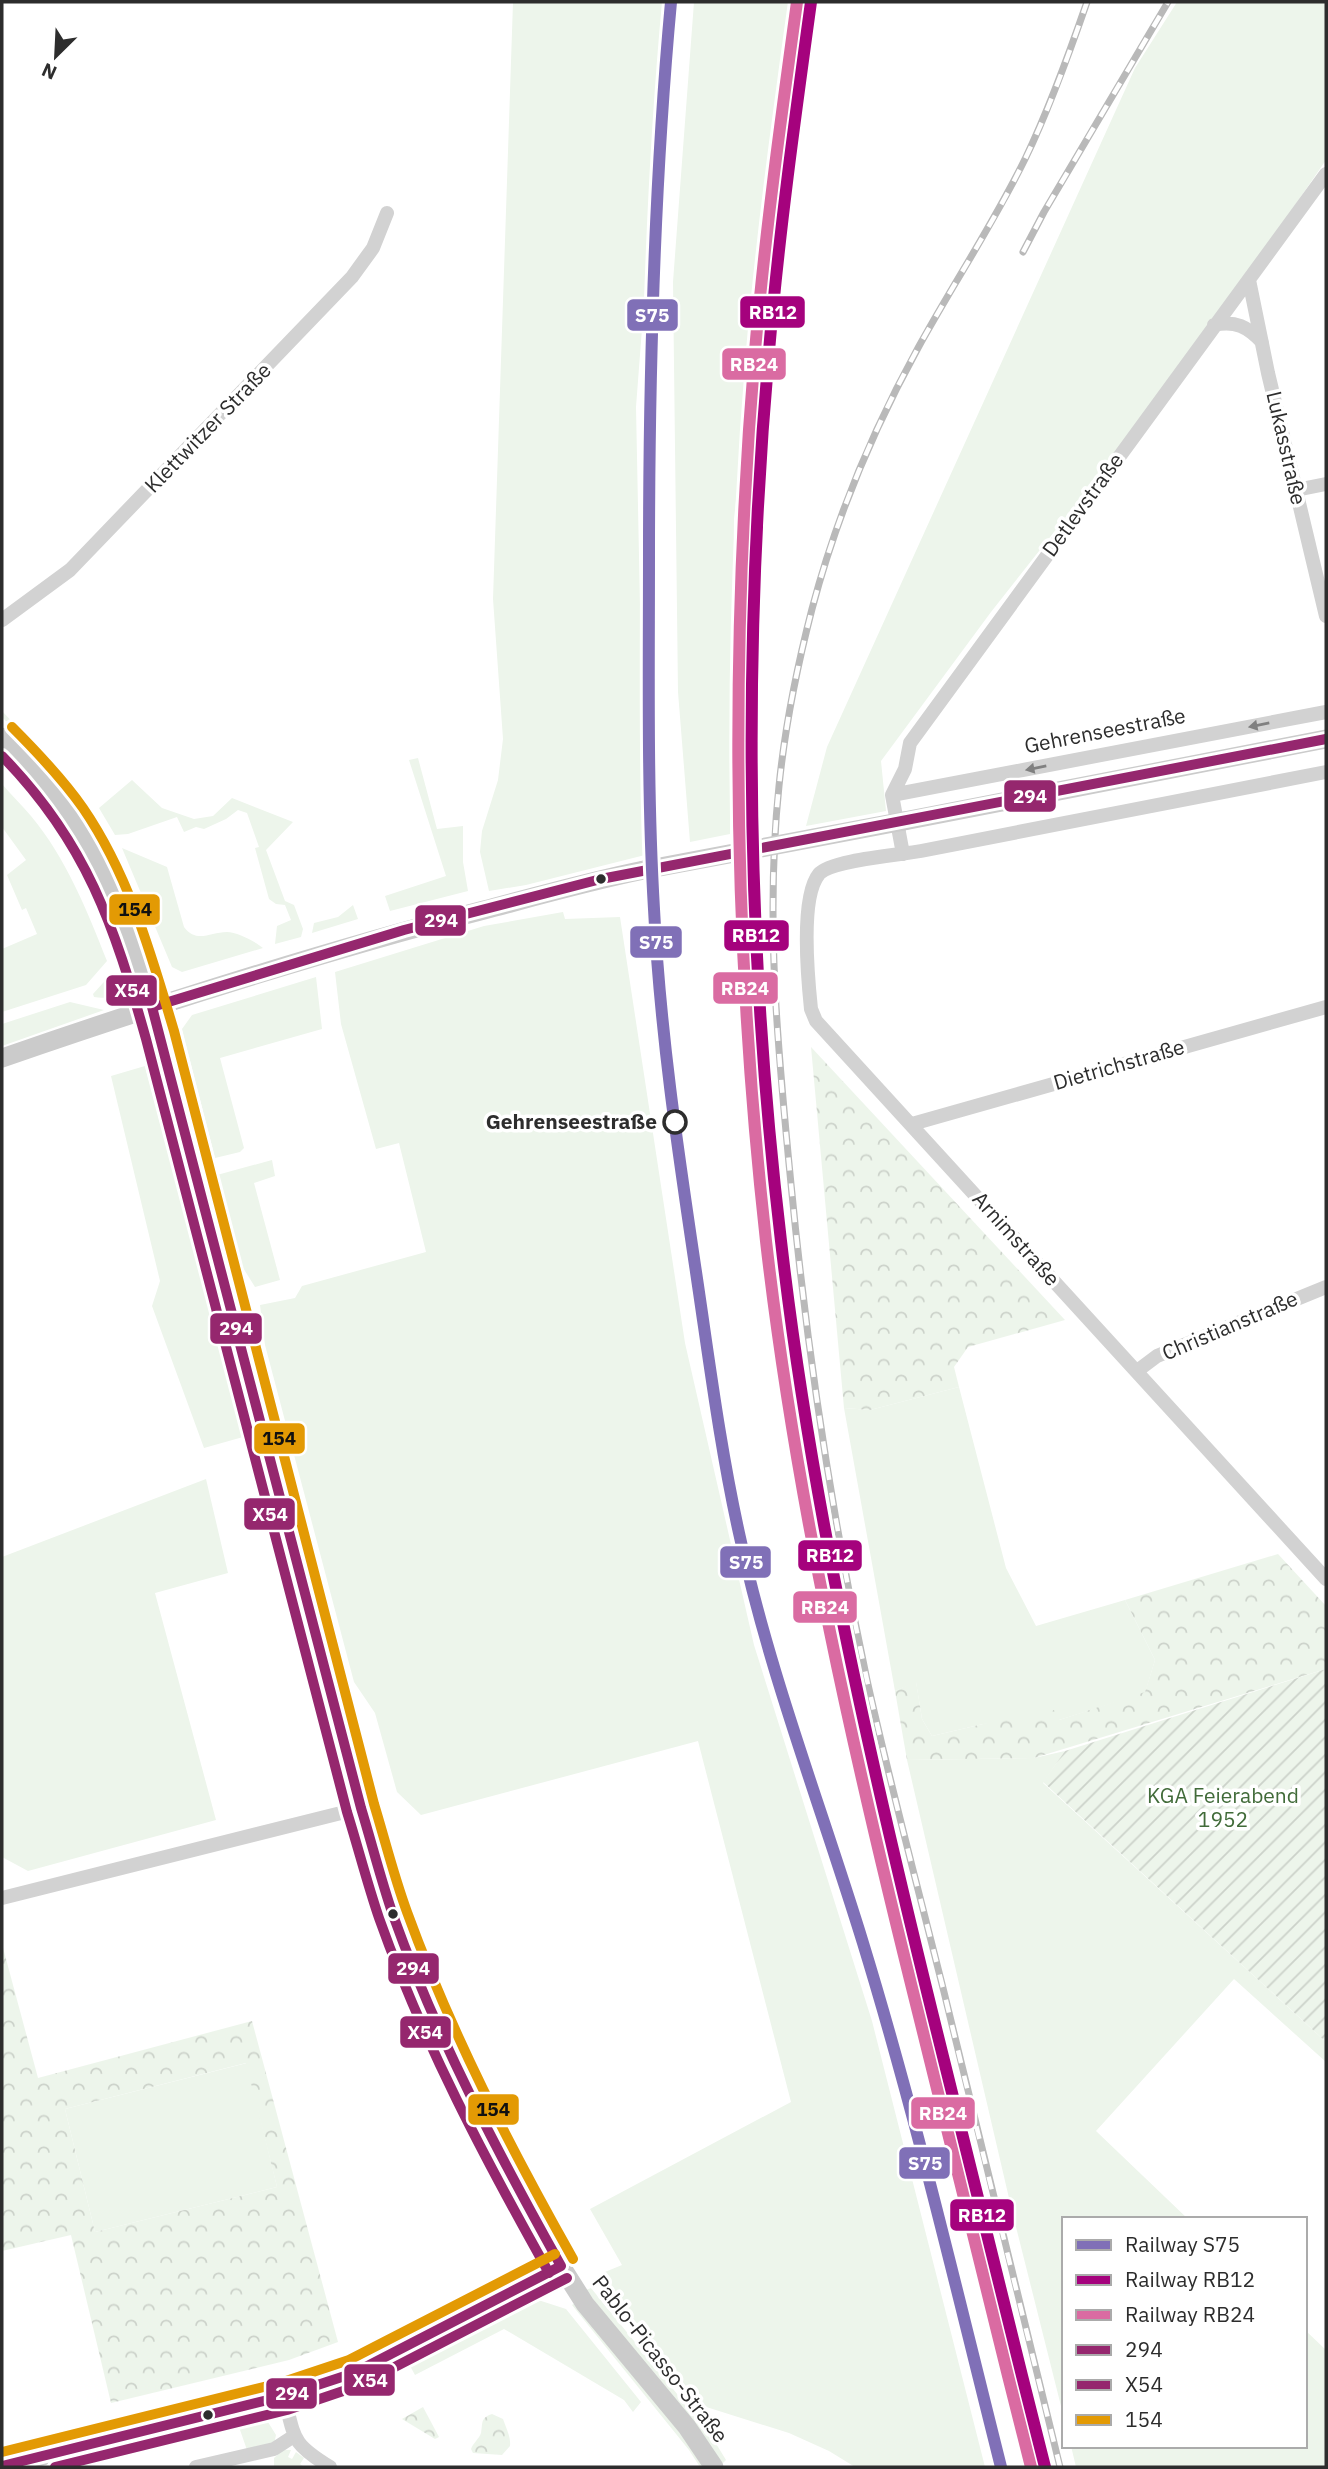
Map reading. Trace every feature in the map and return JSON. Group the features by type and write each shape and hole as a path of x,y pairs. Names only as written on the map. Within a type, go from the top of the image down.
{"main road":[{"name":"Pablo-Picasso-Straße","path":"2,737 73,818 93,853 132,945 152,1007 361,1808 393,1913 451,2058 489,2134 561,2266 585,2304 687,2427 714,2467"},
{"path":"2,1058 152,1007 404,930 601,878 1326,739"},
{"path":"2,2466 284,2396 354,2373 561,2266"}],"street":[{"name":"Detlevstraße","path":"892,795 905,769 910,743 1326,174"},
{"name":"Klettwitzer Straße","path":"2,620 69,569 345,285 365,262 387,213"},
{"name":"Lukasstraße","path":"1249,280 1326,616"},
{"path":"1214,325 1225,322 1237,324 1247,328 1262,342"},
{"path":"1296,490 1326,484"},
{"name":"Gehrenseestraße","path":"892,795 1326,712"},
{"path":"892,795 903,854 1326,772"},
{"name":"Arnimstraße","path":"903,854 831,865 820,873 814,883 807,930 811,1009 816,1021 1326,1578"},
{"name":"Dietrichstraße","path":"912,1124 1326,1007"},
{"name":"Christianstraße","path":"1137,1371 1157,1356 1326,1287"},
{"path":"2,1898 361,1808"},
{"path":"284,2396 299,2446 330,2467"},
{"path":"196,2467 274,2449 294,2436"}],"green space":[{"path":"513,2 667,2 636,407 645,855 526,885 489,891 480,852 482,831 498,780 503,739 493,599"},
{"path":"694,2 792,2 787,25 734,519 730,834 690,842 678,692 673,282"},
{"path":"1177,2 1326,2 1326,160 1181,371 991,612 881,761 886,811 806,826 827,747 1135,68"},
{"path":"2,711 61,773 57,774 2,717"},
{"path":"2,757 54,819 95,889 90,891 62,839 28,793 2,764"},
{"path":"418,758 437,829 463,826 463,862 468,891 390,911 385,896 446,876 409,760"},
{"path":"132,780 162,808 194,819 213,816 232,798 293,822 266,850 285,901 294,905 303,929 301,937 275,944 277,926 291,920 285,905 276,904 269,899 255,848 259,847 247,813 238,810 204,829 196,827 184,832 177,817 128,834 115,835 99,808"},
{"path":"2,784 31,816 55,849 83,904 107,961 86,985 2,1012 2,949 37,934 26,908 22,910 7,875 26,860 2,827"},
{"path":"122,848 167,867 184,927 189,932 204,936 231,932 263,948 182,972 172,967"},
{"path":"114,854 151,941 147,942 111,858"},
{"path":"353,905 358,919 312,933 314,923 338,917"},
{"path":"563,912 565,919 620,917 685,1343 754,1645 872,2021 985,2467 855,2467 829,2451 789,2433 700,2405 598,2281 600,2274 622,2265 590,2209 791,2102 698,1741 421,1815 397,1792 375,1713 354,1682 265,1345 260,1305 295,1298 302,1286 426,1252 399,1143 376,1149 341,1024 335,972 484,926"},
{"path":"112,973 118,988 108,997 94,997 93,994"},
{"path":"316,977 322,1029 220,1058 244,1148 240,1152 215,1158 182,1029 192,1015"},
{"path":"70,1002 104,1010 2,1046 2,1024"},
{"path":"811,1047 1065,1320 968,1347 954,1367 959,1387 870,1410 844,1408"},
{"path":"145,1066 243,1437 204,1448 152,1306 160,1281 111,1076"},
{"path":"272,1160 275,1176 254,1183 280,1280 255,1287 230,1247 217,1175"},
{"path":"959,1387 1006,1568 1036,1626 1125,1600 1155,1660 1145,1693 1059,1720 983,1724 932,1736 922,1719 916,1682 895,1691 844,1408 870,1410"},
{"path":"206,1479 228,1573 155,1593 216,1820 28,1871 2,1857 2,1557"},
{"path":"1278,1554 1326,1606 1326,1669 1034,1758 907,1760 895,1691 916,1681 922,1719 932,1736 1054,1710 1059,1720 1145,1692 1155,1660 1125,1600"},
{"name":"KGA Feierabend 1952","path":"1326,1669 1326,2042 1043,1782 1065,1751"},
{"path":"1065,1751 1043,1783 1326,2042 1326,2062 1234,1979 1096,2131 1186,2217 1062,2217 1062,2410 1012,2211 907,1760 1034,1758"},
{"path":"2,1944 38,2078 252,2021 338,2342 289,2360 111,2403 71,2235 2,2251","holes":["246,2063 277,2187 95,2232 65,2109"]},
{"path":"247,2063 277,2187 95,2232 65,2109"},
{"path":"591,2288 712,2437 726,2460 722,2464 586,2290"},
{"path":"532,2298 566,2309 641,2402 633,2412 624,2400 504,2329 415,2375 409,2364"},
{"path":"575,2303 690,2445 704,2467 700,2467 572,2305"},
{"path":"1307,2332 1326,2350 1326,2467 1076,2467 1071,2448 1307,2448"},
{"path":"423,2407 439,2437 435,2439 402,2419"},
{"path":"492,2414 503,2419 510,2446 502,2455 473,2453 471,2449 480,2435 484,2419"},
{"path":"257,2419 268,2422 276,2435 274,2444 247,2450 239,2427"},
{"path":"283,2450 291,2450 288,2457 292,2459 296,2452 304,2458 300,2464 304,2467 274,2467 274,2458"}],"railway":[{"path":"1060,2467 885,1758 843,1557 822,1433 797,1246 778,1035 773,886 779,786 788,719 807,631 832,541 857,475 902,379 1026,157 1051,100 1087,2"},
{"path":"1023,252 1168,2"}],"rail line":[{"name":"S75","path":"671,2 660,140 651,348 649,733 650,821 657,955 676,1136 720,1436 751,1585 780,1688 847,1892 901,2073 1001,2467"},
{"name":"RB24","path":"797,2 759,307 742,573 739,684 741,908 755,1130 779,1339 830,1631 895,1920 1031,2467"},
{"name":"RB12","path":"811,2 773,307 755,573 752,796 755,908 769,1130 794,1339 845,1631 910,1920 1045,2467"}],"transit line":[{"name":"154","path":"12,727 67,786 83,808 113,860 137,916 174,1031 374,1804 398,1885 424,1957 462,2045 504,2132 573,2259"},
{"name":"294","path":"152,1007 404,930 601,879 1326,739"},
{"name":"X54","path":"2,756 56,821 94,887 109,922 146,1039 347,1812 375,1905 396,1964 435,2055 549,2273"},
{"name":"294","path":"152,1007 361,1808 389,1902 410,1961 449,2050 514,2181 561,2266"},
{"name":"154","path":"2,2452 280,2383 349,2360 555,2254"},
{"name":"294","path":"2,2466 284,2396 354,2373 561,2266"},
{"name":"X54","path":"55,2467 287,2410 358,2386 567,2278"}],"place":[{"name":"Gehrenseestraße","path":"675,1122"}]}
